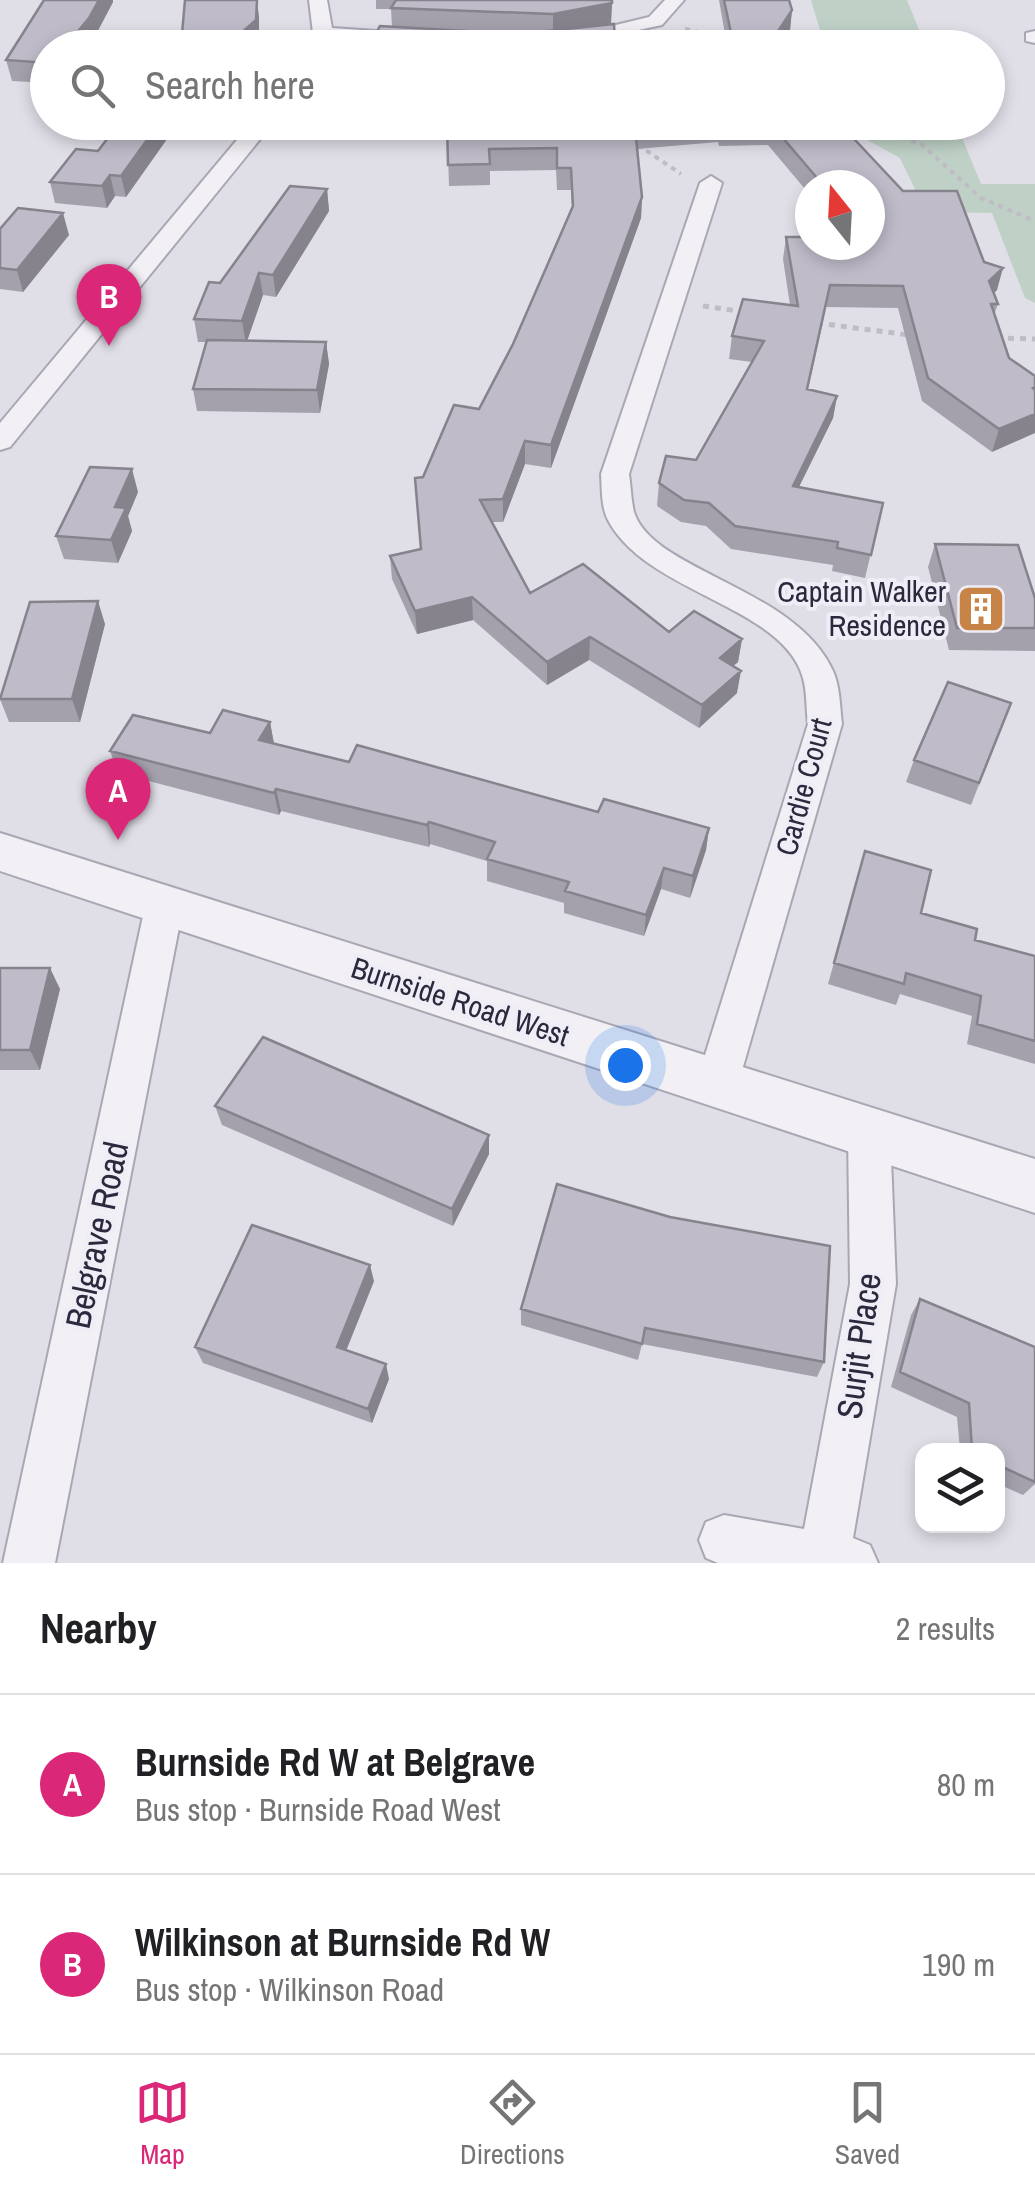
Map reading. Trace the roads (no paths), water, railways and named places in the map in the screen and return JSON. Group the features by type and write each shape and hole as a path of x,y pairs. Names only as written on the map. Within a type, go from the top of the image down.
{"street":[{"path":"318,0 320,30"},
{"path":"618,30 655,21 674,0"},
{"path":"0,441 249,140"},
{"name":"Cardie Court","path":"710,183 615,474 612,495 619,518 635,540 659,559 773,618 818,665 828,694 826,724 716,1084"},
{"name":"Burnside Road West","path":"0,852 1035,1186"},
{"name":"Belgrave Road","path":"29,1563 164,907"},
{"name":"Surjit Place","path":"724,1540 838,1561 873,1284 869,1133"}],"place":[{"name":"Wilkinson at Burnside Rd W","path":"109,346"},
{"name":"Captain Walker Residence","path":"981,609"},
{"name":"Burnside Rd W at Belgrave","path":"118,840"}]}
